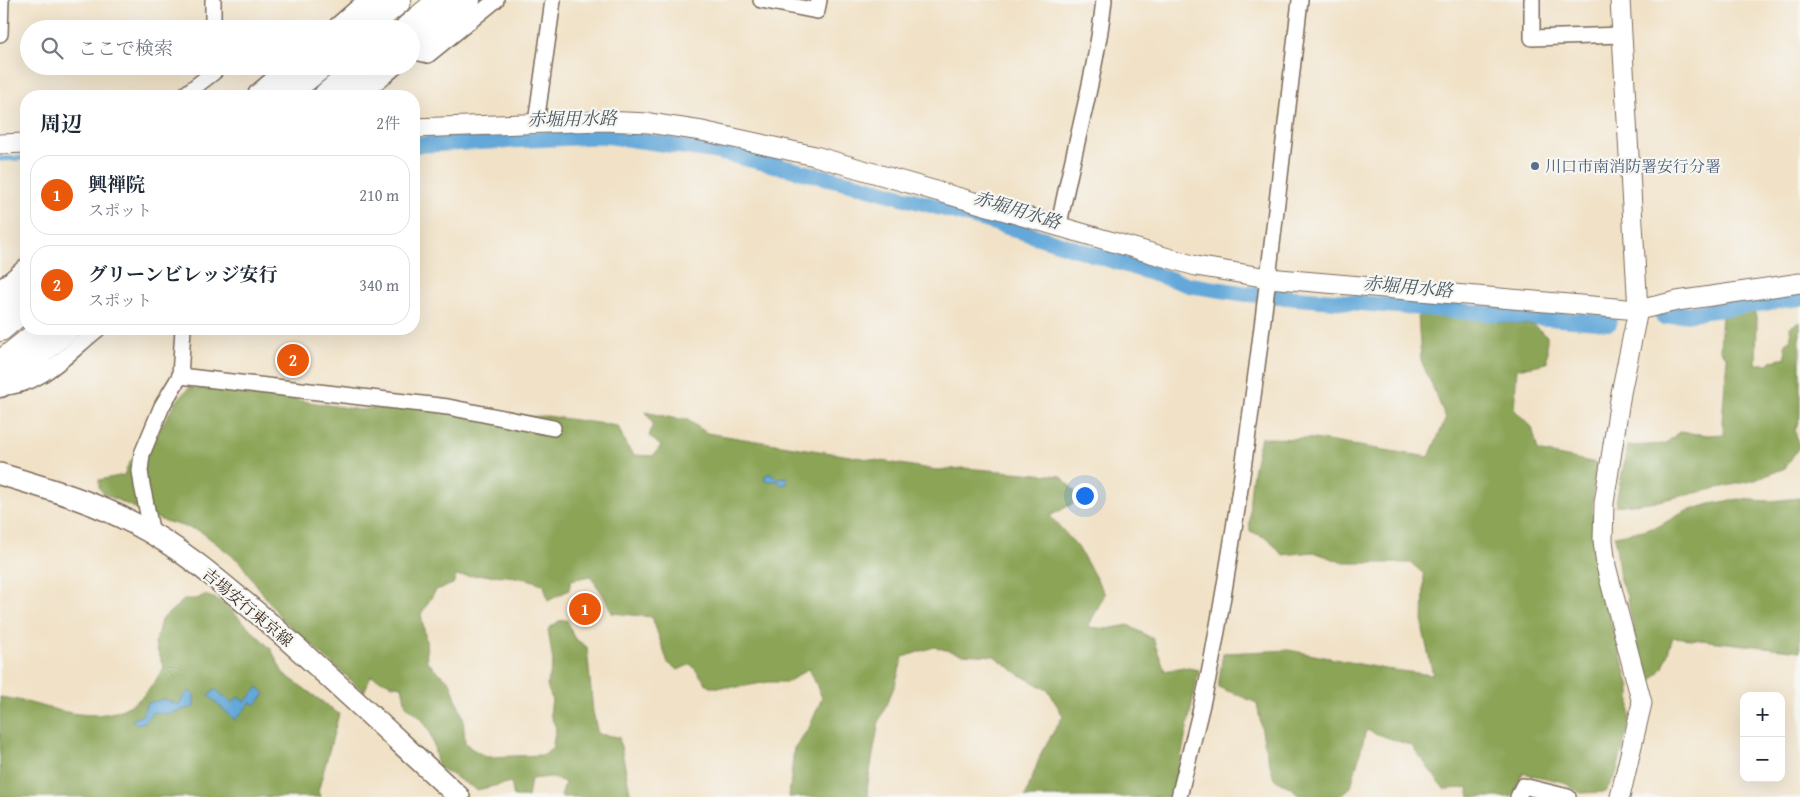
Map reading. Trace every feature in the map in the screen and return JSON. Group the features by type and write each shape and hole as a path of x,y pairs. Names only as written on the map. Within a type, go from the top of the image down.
{"highway":[{"path":"359,15 397,0"},
{"path":"420,20 443,0"},
{"path":"420,39 467,0"},
{"path":"268,90 286,75"},
{"path":"289,90 308,75"},
{"path":"335,90 353,75"},
{"path":"360,90 377,75"},
{"path":"0,310 20,293"},
{"path":"0,327 20,310"},
{"path":"0,366 39,335"},
{"path":"0,385 60,335"}],"main road":[{"name":"吉場安行東京線","path":"0,474 98,507 152,534 247,604 460,797"}],"street":[{"path":"0,34 2,0"},
{"path":"213,0 214,20"},
{"path":"420,53 428,55 496,0"},
{"path":"536,123 553,0"},
{"path":"761,0 817,11 819,0"},
{"path":"1059,225 1070,163 1099,41 1104,0"},
{"path":"1179,797 1212,661 1239,489 1268,278 1300,0"},
{"path":"1532,0 1532,38 1622,35"},
{"path":"1620,0 1638,310 1621,393 1604,503 1603,540 1606,566 1642,703 1620,797"},
{"path":"191,90 210,75"},
{"path":"420,128 602,121 702,130 815,156 1196,266 1268,278 1638,310 1676,301 1800,283"},
{"path":"0,144 20,143"},
{"path":"0,288 20,271"},
{"path":"0,385 23,385 36,379 91,335"},
{"path":"152,534 141,478 142,454 162,406 180,376 183,335"},
{"path":"180,376 448,407 553,428"},
{"path":"1518,797 1523,786 1568,797"}],"green space":[{"path":"1754,309 1757,321 1756,364 1769,364 1771,361 1786,358 1785,343 1791,339 1790,327 1800,322 1800,417 1795,431 1799,447 1785,468 1755,480 1658,501 1615,506 1628,446 1665,444 1679,432 1708,435 1725,434 1722,422 1727,357 1720,350 1722,313"},
{"path":"1418,314 1533,325 1547,336 1547,363 1517,369 1514,409 1532,427 1538,451 1596,463 1592,512 1596,530 1595,567 1630,687 1630,721 1616,774 1605,792 1581,793 1563,782 1523,773 1512,797 1470,797 1468,788 1444,789 1412,746 1366,730 1351,787 1339,797 1298,795 1293,789 1274,779 1265,747 1257,703 1218,687 1223,653 1289,650 1385,669 1433,675 1423,630 1424,574 1411,563 1344,563 1314,552 1282,555 1269,539 1250,531 1251,484 1261,438 1314,439 1429,457 1446,418 1421,360"},
{"path":"189,388 234,390 360,410 388,407 434,408 472,419 547,416 618,426 626,445 634,455 653,456 661,446 649,436 653,424 646,412 677,419 686,419 707,433 937,470 964,468 1061,476 1081,499 1050,516 1078,547 1105,594 1088,627 1107,629 1128,625 1153,639 1165,671 1183,667 1199,670 1173,797 1025,797 1042,751 1063,716 1049,691 1020,675 994,656 962,654 934,647 903,657 895,685 879,721 867,788 869,797 789,797 794,748 809,728 822,698 809,668 788,682 768,682 740,687 709,687 691,664 678,670 668,663 652,617 612,613 590,576 571,580 569,590 548,601 544,585 523,578 511,576 456,576 453,584 436,590 421,614 426,640 427,662 450,682 463,717 465,742 471,748 486,757 542,755 552,749 556,728 550,714 552,699 547,686 553,662 548,629 559,621 567,620 574,638 587,647 593,712 598,734 619,737 631,797 561,797 565,782 550,777 531,779 528,797 514,797 511,782 477,790 438,767 430,732 415,712 406,706 402,686 393,685 371,676 364,692 281,618 239,561 200,531 161,520 104,494 99,488 99,480 124,475 130,462 161,427 175,404"},
{"path":"1800,498 1800,651 1673,637 1663,668 1650,682 1640,665 1627,596 1620,580 1615,536 1657,527 1684,512 1710,504 1738,499 1769,501"},
{"path":"204,595 217,599 231,610 271,649 283,673 339,714 318,792 321,797 0,797 0,697 87,715 121,710 141,698 164,669 155,644 161,620 185,599 197,599"}],"water":[{"path":"770,473 777,478 787,477 787,484 781,485 778,481 765,481 765,475"},
{"path":"258,687 265,694 255,705 251,702 235,720 209,696 215,689 232,703 238,697 245,702"},
{"path":"187,692 191,692 194,695 194,707 167,714 153,712 145,722 137,724 132,720 142,715 147,703 165,699 178,705"}],"waterway":[{"name":"赤堀用水路","path":"420,145 608,136 714,151 858,185 985,220 1189,285 1247,294 1609,323"},
{"name":"赤堀用水路","path":"0,159 20,158"},
{"name":"赤堀用水路","path":"1663,317 1800,298"}],"place":[{"name":"川口市南消防署安行分署","path":"1535,166"},
{"name":"グリーンビレッジ安行","path":"293,360"},
{"name":"興禅院","path":"585,609"}]}
